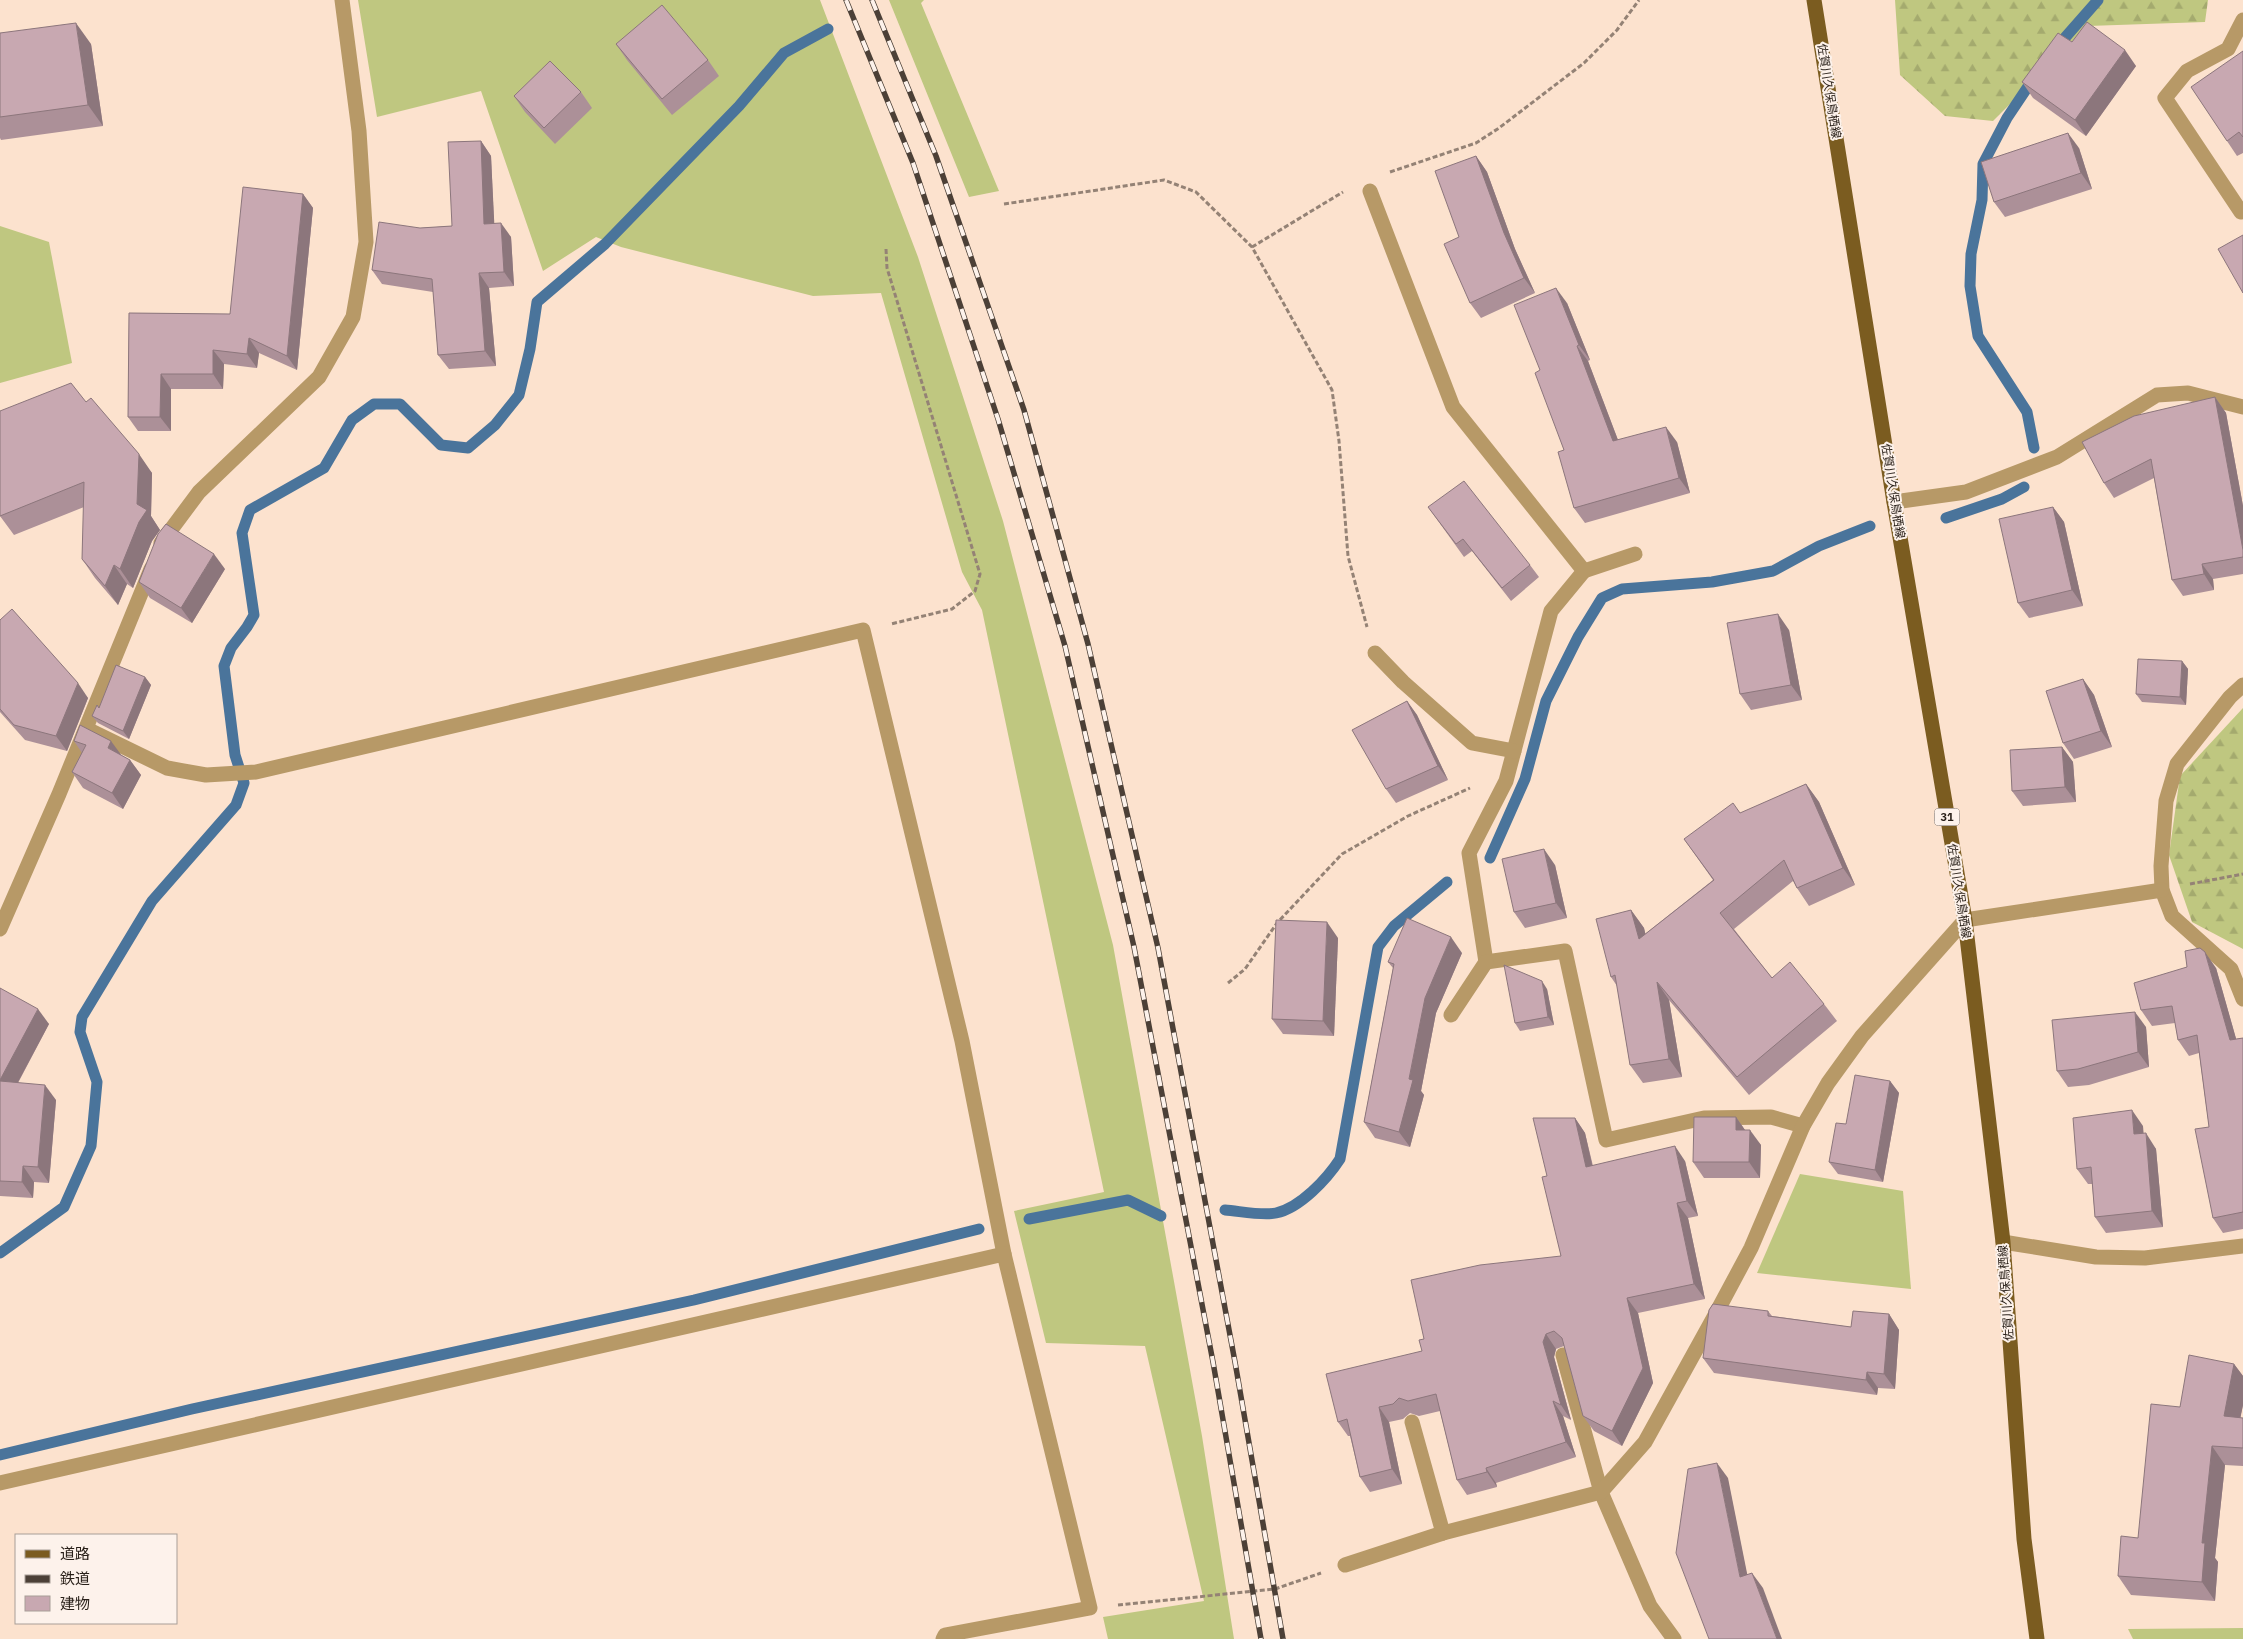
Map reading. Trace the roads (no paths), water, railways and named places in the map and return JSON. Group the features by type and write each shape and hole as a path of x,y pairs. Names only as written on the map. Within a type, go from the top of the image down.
{"main road":[{"name":"佐賀川久保鳥栖線","path":"1814,0 1894,502 1965,920 2002,1242 2024,1539 2037,1639"}],"street":[{"path":"0,929 86,728 160,545 199,492 319,377 353,317 366,242 359,131 342,0"},
{"path":"2243,20 2228,49 2187,72 2165,98 2241,212 2243,211"},
{"path":"1370,191 1453,406 1499,467 1584,571"},
{"path":"1894,502 1966,492 2057,456 2157,395 2188,393 2243,407"},
{"path":"1451,1015 1486,962 1469,853 1506,781 1551,611 1584,571 1634,554"},
{"path":"86,728 167,768 206,774 256,772 863,630 962,1041 1004,1254 1090,1608 945,1636 943,1639"},
{"path":"1375,653 1403,682 1472,743 1514,752"},
{"path":"2243,685 2224,704 2177,764 2166,801 2161,866 2162,890 2172,916 2232,969 2243,999"},
{"path":"1345,1565 1443,1533 1601,1492 1645,1442 1751,1248 1803,1126 1828,1083 1862,1036 1965,920 2162,890"},
{"path":"1486,962 1565,952 1606,1140 1704,1118 1771,1117 1803,1126"},
{"path":"2002,1242 2096,1257 2145,1258 2243,1246"},
{"path":"0,1483 1004,1254"},
{"path":"1563,1355 1601,1492 1650,1606 1674,1639"},
{"path":"1412,1422 1443,1533"}],"waterway":[{"path":"2055,49 2098,0"},
{"path":"0,1253 64,1207 91,1146 97,1082 80,1032 82,1017 152,901 236,805 244,783 235,755 224,666 231,648 254,615 242,533 250,510 324,468 352,420 374,404 400,404 441,445 468,448 495,425 519,395 530,349 537,302 605,244 739,106 784,53 828,29"},
{"path":"2034,448 2027,412 1978,336 1970,286 1971,254 1982,200 1983,164 2007,118 2035,76"},
{"path":"1946,518 2002,499 2024,487"},
{"path":"1490,858 1525,779 1546,701 1578,637 1602,598 1622,589 1712,582 1773,571 1819,546 1870,526"},
{"path":"1225,1210 1265,1214 1285,1210 1312,1192 1340,1159 1378,947 1394,926 1447,882"},
{"path":"1029,1219 1128,1200 1161,1216"},
{"path":"0,1455 192,1409 694,1300 979,1229"}],"railway":[{"path":"846,0 913,163 998,419 1065,646 1134,947 1213,1362 1261,1639"},
{"path":"872,0 936,156 1024,410 1088,644 1158,948 1235,1362 1283,1639"}]}
